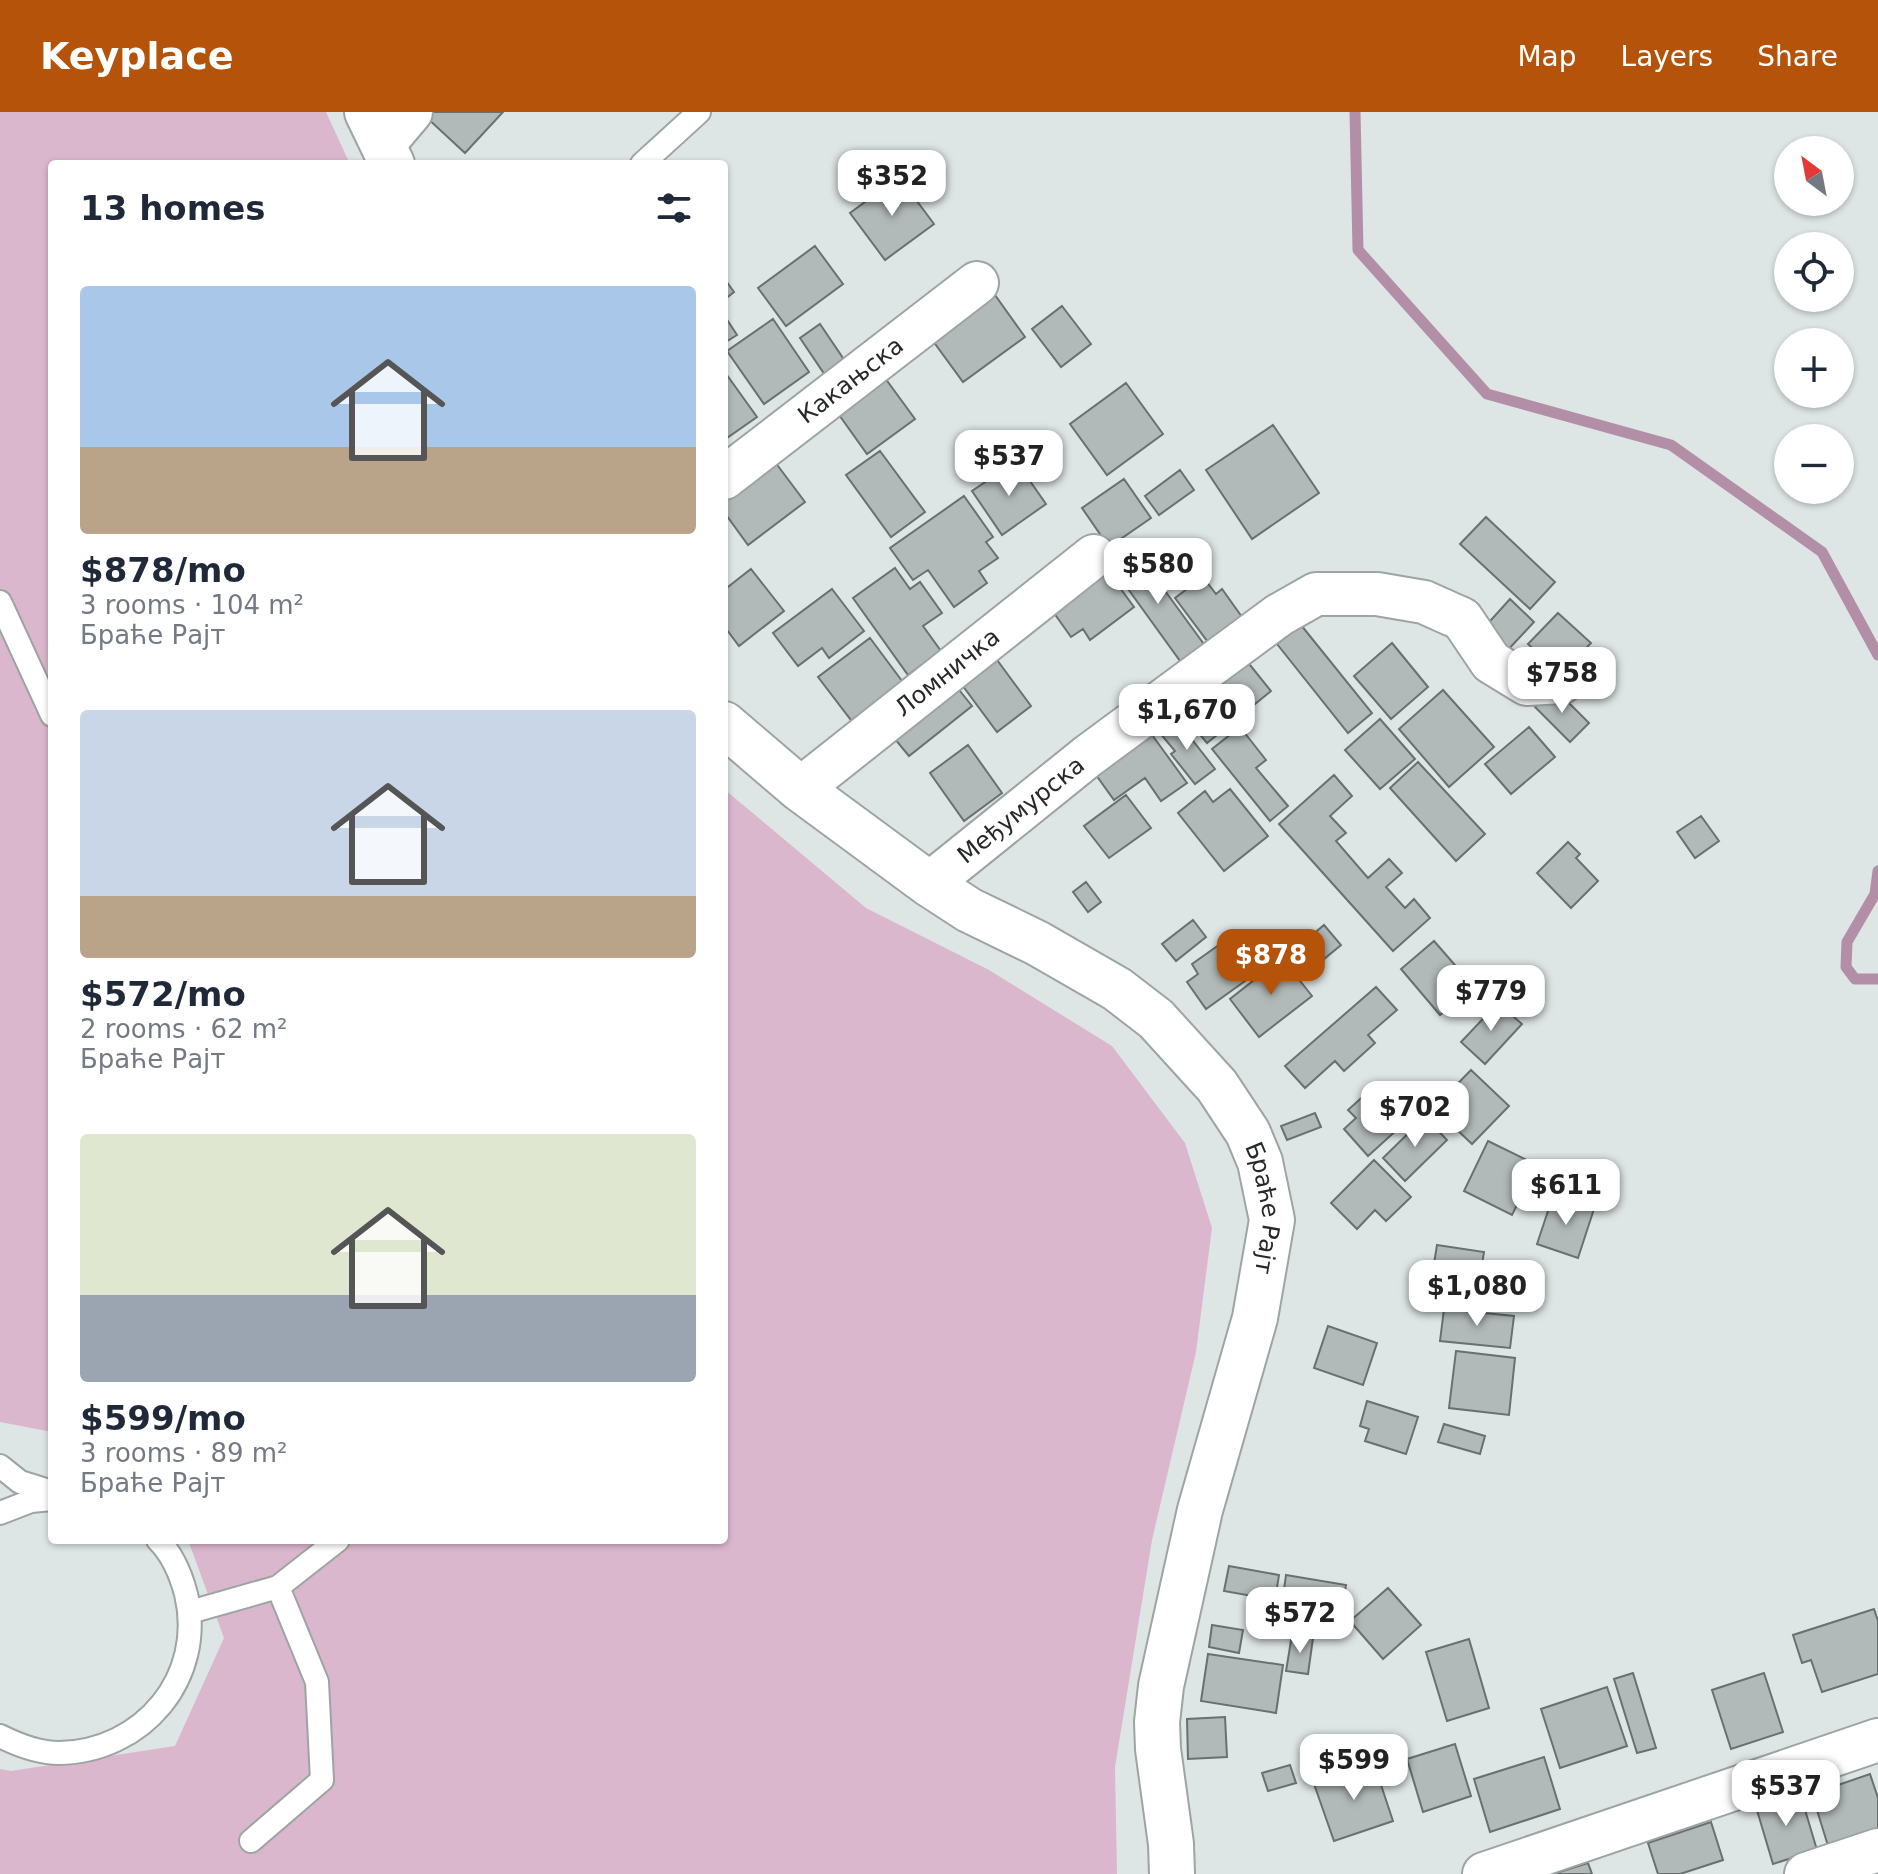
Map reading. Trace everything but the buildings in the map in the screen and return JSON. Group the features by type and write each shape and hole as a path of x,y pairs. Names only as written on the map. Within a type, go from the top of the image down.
{"street":[{"path":"380,140 411,112"},
{"name":"Какањска","path":"728,475 977,283"},
{"name":"Ломничка","path":"800,789 1094,556"},
{"name":"Међумурска","path":"929,884 1088,756 1279,615 1316,594 1377,594 1424,602 1462,619 1491,662 1527,684 1562,682"},
{"name":"Браће Рајт","path":"728,727 800,789 929,884 969,910 1037,943 1117,989 1156,1019 1217,1086 1248,1133 1260,1162 1272,1220 1255,1318 1200,1510 1161,1686 1158,1749 1180,1864"},
{"path":"1484,1874 1878,1740"},
{"path":"1806,1874 1878,1850"}],"lane":[{"path":"646,160 699,112"},
{"path":"0,602 48,706"},
{"path":"0,1466 20,1482 48,1491"},
{"path":"0,1513 31,1501 48,1499"},
{"path":"0,1736 21,1747 57,1753 93,1750 127,1736 156,1713 177,1683 189,1649 190,1612 182,1576 162,1544"},
{"path":"190,1612 278,1587 333,1544"},
{"path":"251,1841 322,1780 317,1682 278,1587"}],"shaded area":[{"path":"0,112 326,112 348,160 48,160 48,1431 0,1422"},
{"path":"728,792 866,908 989,970 1112,1046 1185,1143 1212,1228 1196,1352 1152,1540 1115,1767 1117,1874 0,1874 0,1769 11,1771 175,1746 224,1638 189,1544 728,1544"}],"waterway":[{"path":"1355,112 1358,250 1487,394 1671,445 1822,552 1878,655"},
{"path":"1878,871 1875,894 1847,942 1846,967 1855,979 1878,979"}]}
